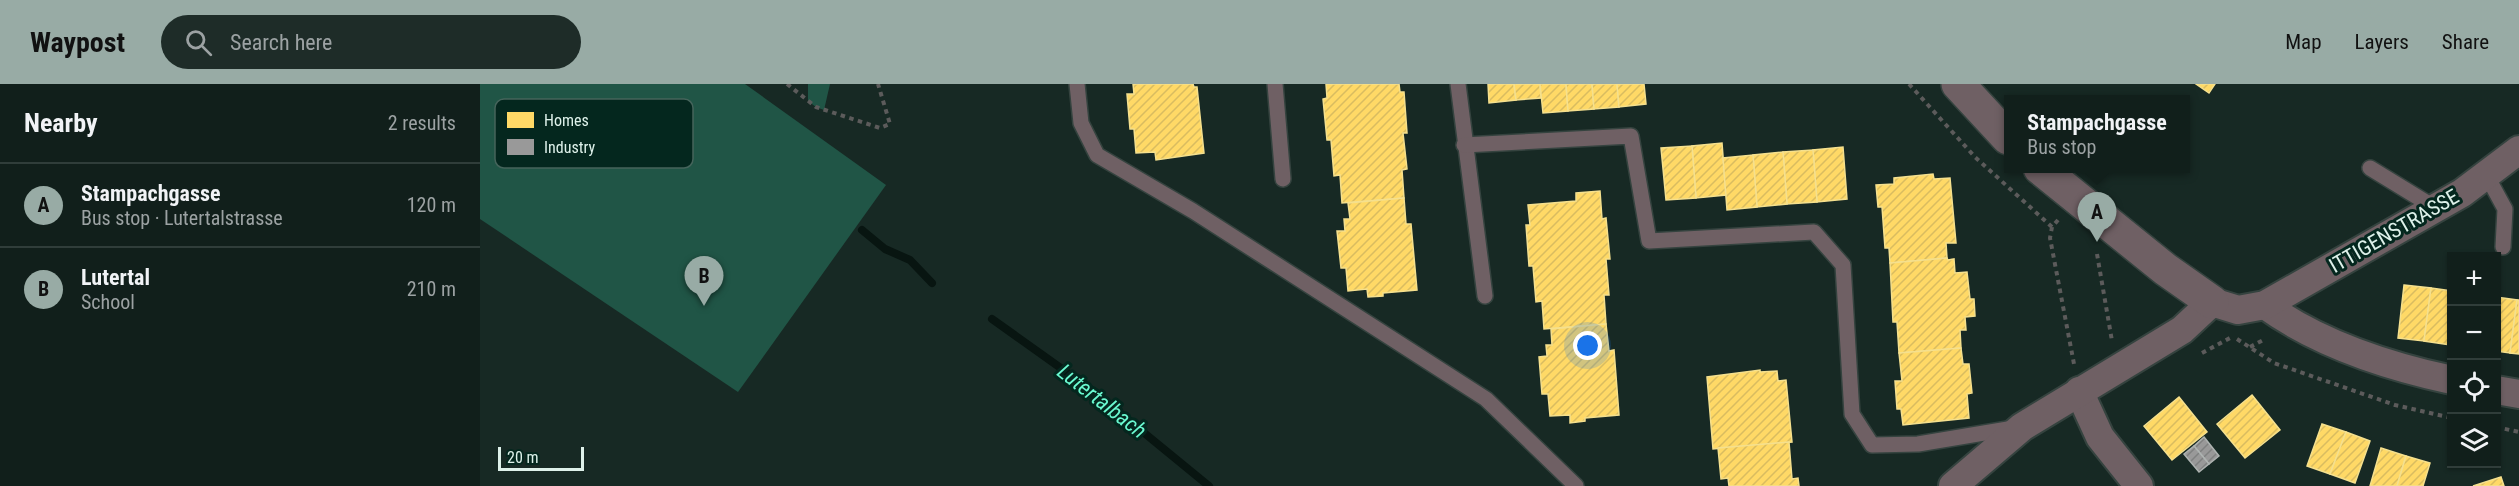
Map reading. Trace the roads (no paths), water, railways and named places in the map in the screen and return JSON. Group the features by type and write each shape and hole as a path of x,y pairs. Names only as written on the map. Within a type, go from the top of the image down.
{"street":[{"path":"1958,84 2004,134"},
{"name":"ITTIGENSTRASSE","path":"2211,302 2238,310 2265,305 2437,209 2487,176 2519,150"},
{"path":"1953,486 2022,427 2182,330 2211,302 2172,275 2046,173"},
{"path":"2265,305 2291,324 2377,361 2447,379"},
{"path":"2501,391 2519,394"},
{"path":"2079,392 2100,437 2139,486"}],"lane":[{"path":"1077,84 1082,123 1097,155 1193,211 1486,399 1576,486"},
{"path":"1275,84 1282,179"},
{"path":"1458,84 1485,296"},
{"path":"1464,144 1631,136 1649,241 1814,232 1843,265 1852,414 1872,445 1918,444 2022,427"},
{"path":"2370,168 2437,209"},
{"path":"2487,176 2505,209 2503,247"}],"waterway":[{"path":"862,230 885,249 910,260 932,283"},
{"name":"Lutertalbach","path":"992,319 1093,391 1209,486"}],"place":[{"name":"Stampachgasse","path":"2097,242"},
{"name":"Lutertal","path":"704,306"}]}
